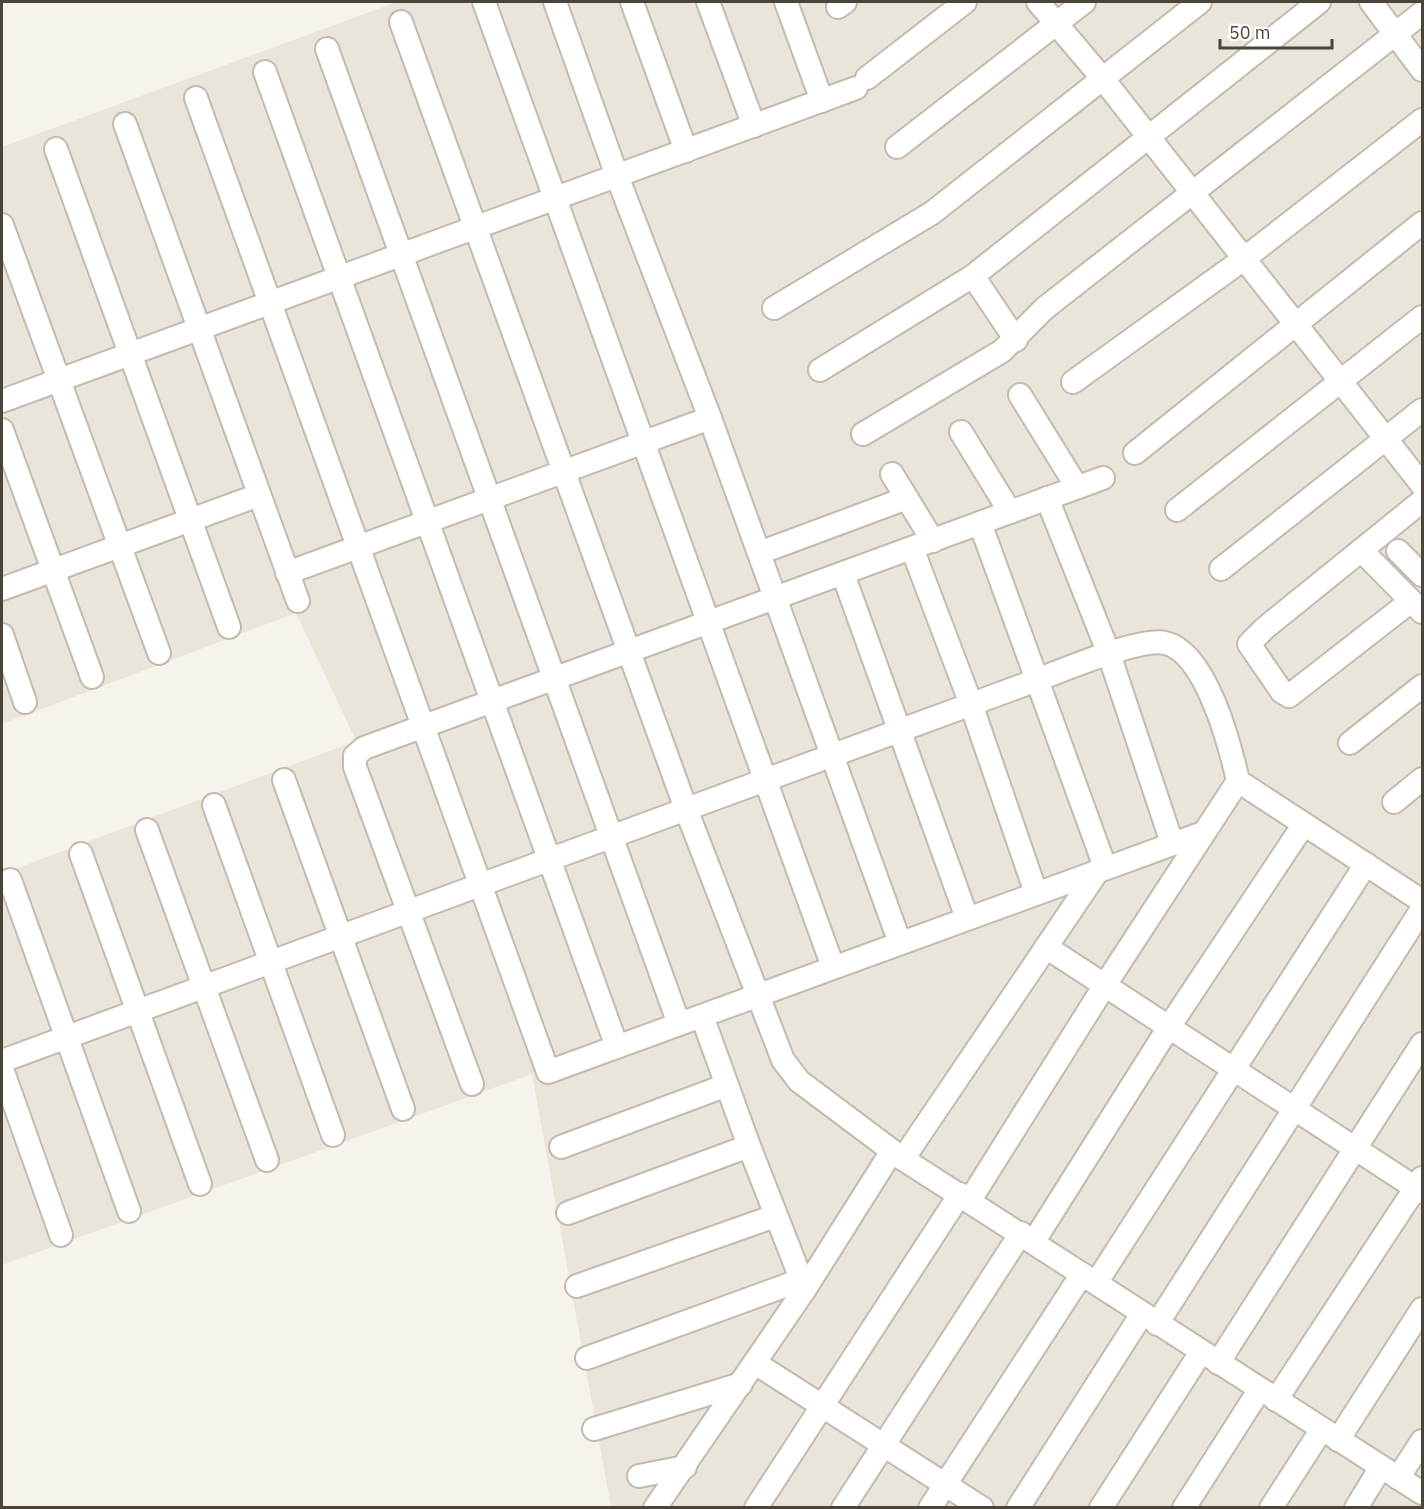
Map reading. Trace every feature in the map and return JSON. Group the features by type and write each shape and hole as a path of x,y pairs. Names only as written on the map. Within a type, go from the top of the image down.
{"street":[{"path":"484,2 833,967"},
{"path":"555,2 617,176 710,418 900,943"},
{"path":"632,2 686,151"},
{"path":"708,2 754,126"},
{"path":"786,2 822,101"},
{"path":"2,401 822,101 861,83 965,2"},
{"path":"1038,2 1103,79 1422,485"},
{"path":"897,147 1083,2"},
{"path":"774,308 932,213 1200,2"},
{"path":"820,370 973,276 1319,2"},
{"path":"1371,2 1422,70"},
{"path":"863,434 1002,351 1016,340 1039,313 1422,13"},
{"path":"401,22 686,809 783,1060 799,1081 897,1155 1028,1237 1209,1358 1422,1493"},
{"path":"327,49 680,1024"},
{"path":"265,72 337,277 617,1047"},
{"path":"196,98 268,303 548,1072 759,997 833,967 1203,833"},
{"path":"1073,382 1245,258 1422,120"},
{"path":"125,124 197,329 298,602"},
{"path":"56,149 229,627"},
{"path":"1135,453 1422,223"},
{"path":"2,225 159,652"},
{"path":"973,276 1016,340"},
{"path":"1177,510 1422,316"},
{"path":"1020,395 1077,487"},
{"path":"1221,569 1422,410"},
{"path":"287,573 710,418"},
{"path":"2,430 92,677"},
{"path":"961,432 1010,512"},
{"path":"892,474 933,540"},
{"path":"472,1084 355,767 355,756 364,748 493,703 1103,478"},
{"path":"2,589 259,495"},
{"path":"759,553 907,498"},
{"path":"1047,498 1109,654 1172,843"},
{"path":"1361,550 1417,606 1289,696 1282,692 1251,649 1249,644 1251,639 1361,550 1422,501"},
{"path":"980,523 1102,868"},
{"path":"912,548 971,704 1036,893"},
{"path":"1398,551 1422,575"},
{"path":"843,574 968,918"},
{"path":"2,635 26,702"},
{"path":"2,1061 1109,654 1154,642 1165,643 1185,655 1200,671 1226,735 1238,781 1366,864 1420,895 1296,1108 1018,1508"},
{"path":"1350,743 1422,686"},
{"path":"1394,802 1422,779"},
{"path":"284,780 403,1109"},
{"path":"756,1508 965,1197 1238,781"},
{"path":"214,805 333,1135"},
{"path":"843,1508 1028,1237 1304,824"},
{"path":"147,830 267,1160"},
{"path":"81,854 200,1184"},
{"path":"930,1508 1234,1069 1366,864"},
{"path":"655,1508 755,1363 803,1285 1102,868"},
{"path":"10,880 129,1211"},
{"path":"1046,947 1355,1148 1420,1186 1184,1508"},
{"path":"702,1016 775,1216 803,1285"},
{"path":"1101,1508 1355,1148 1422,1044"},
{"path":"2,1070 61,1235"},
{"path":"561,1147 727,1085"},
{"path":"568,1213 749,1146"},
{"path":"577,1286 775,1216"},
{"path":"587,1358 803,1285"},
{"path":"1271,1508 1330,1434 1422,1310"},
{"path":"755,1363 982,1508"},
{"path":"594,1429 741,1384"},
{"path":"1356,1508 1422,1441"},
{"path":"639,1476 685,1467"}],"shaded area":[{"path":"397,2 1422,2 1422,1507 611,1507 532,1074 2,1265 2,874 356,741 296,613 2,724 2,147"}]}
